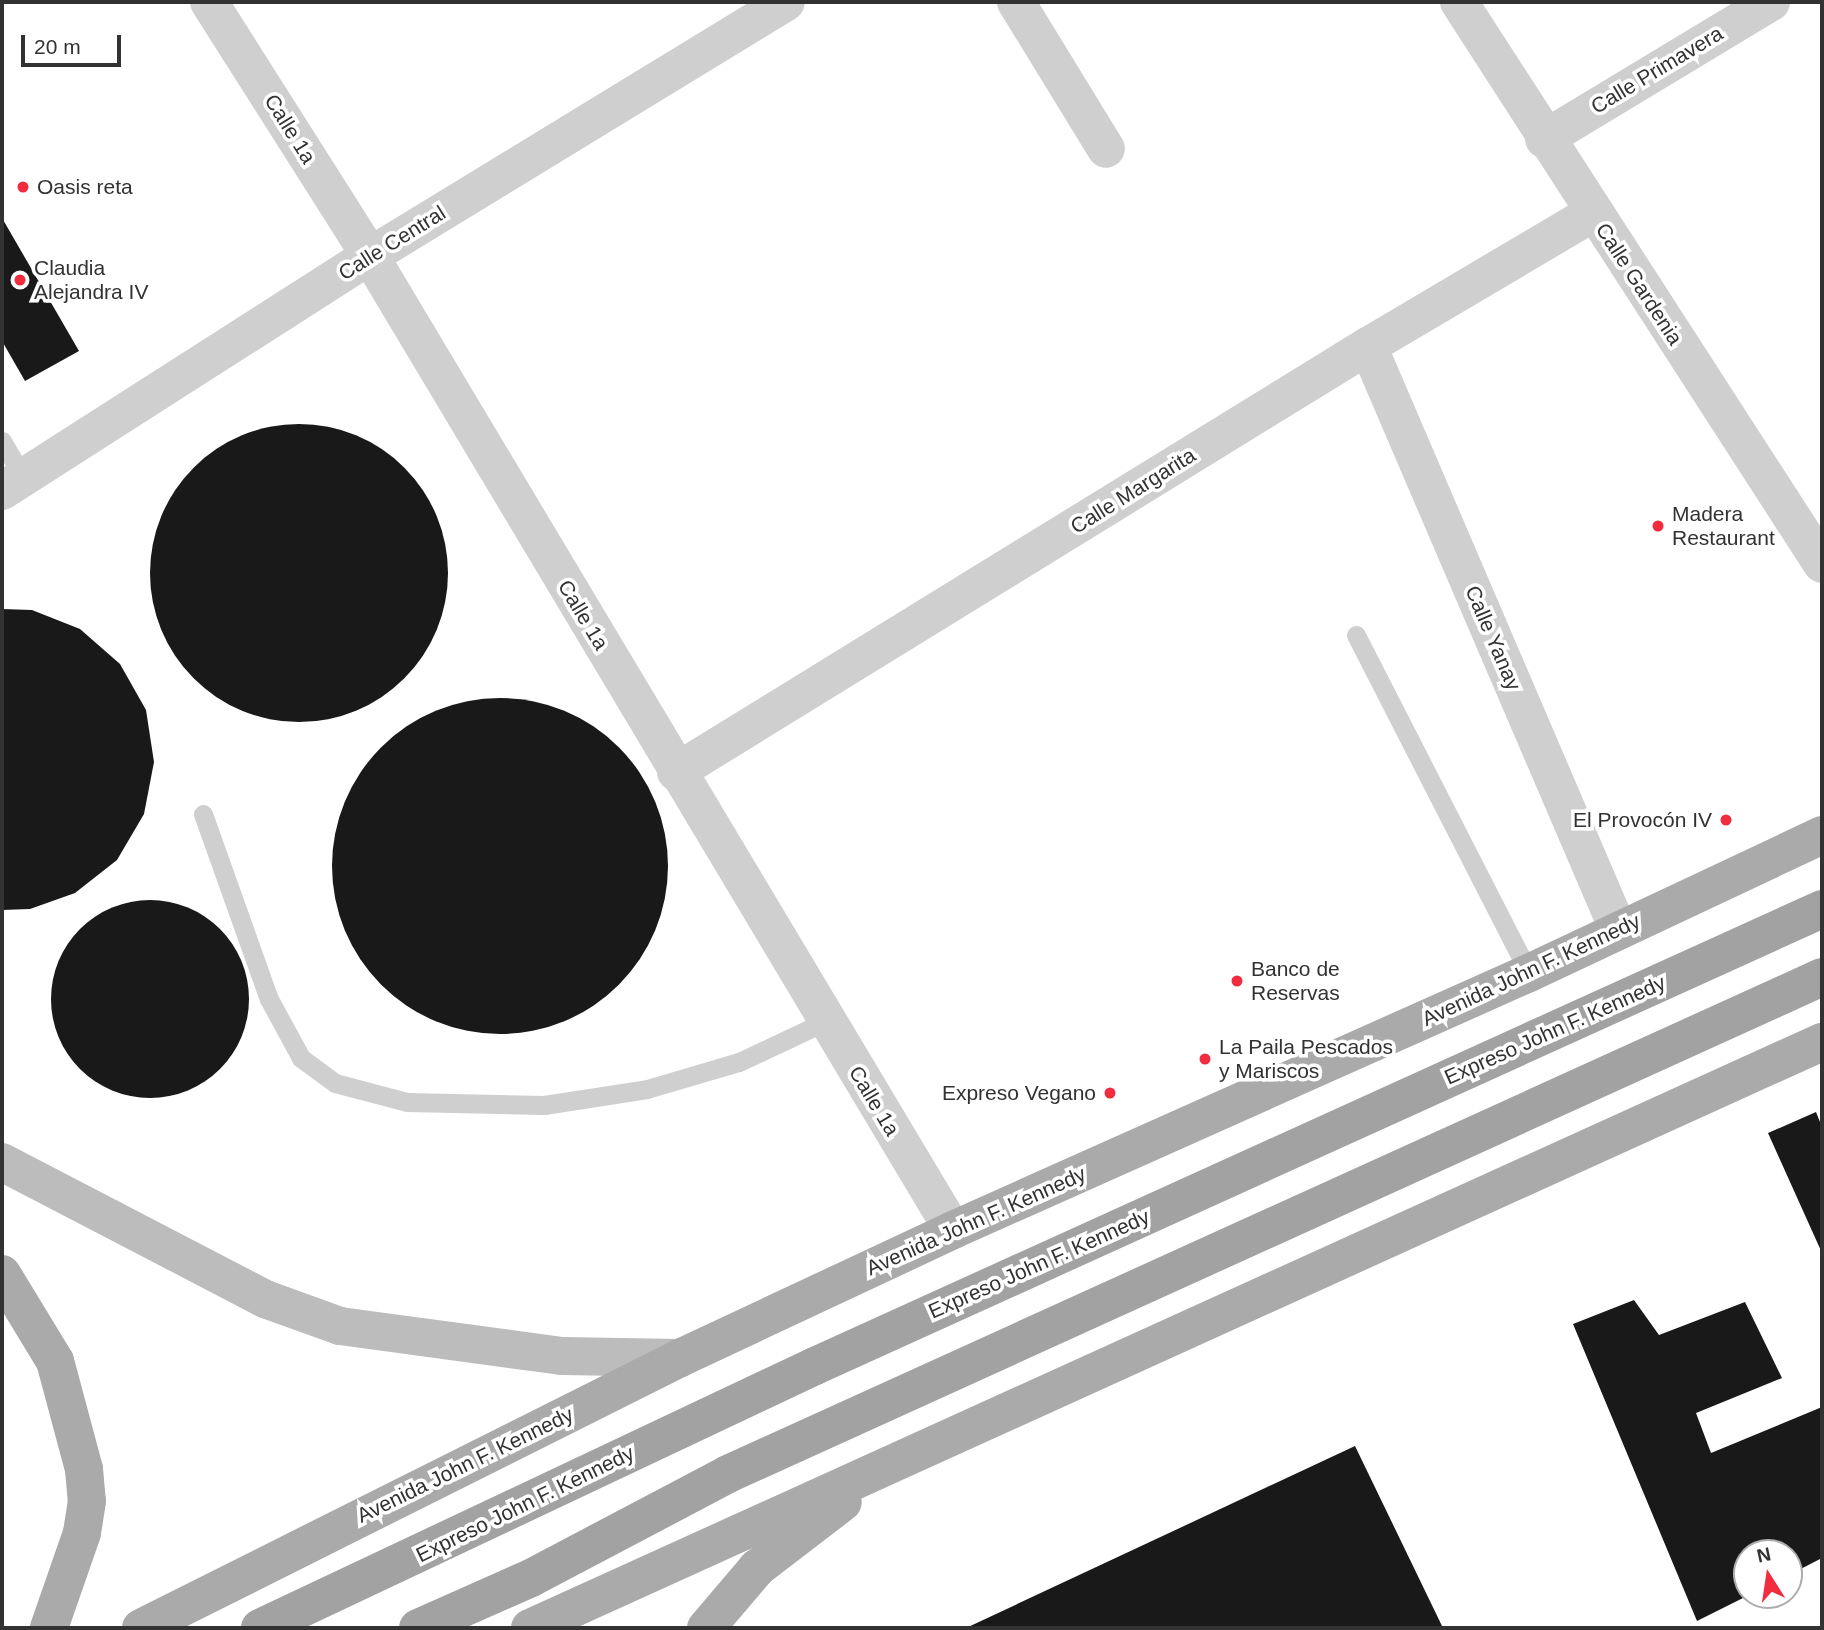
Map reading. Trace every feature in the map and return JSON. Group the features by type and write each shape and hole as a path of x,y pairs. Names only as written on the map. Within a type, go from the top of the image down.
{"highway":[{"name":"Expreso John F. Kennedy","path":"260,1628 816,1366 1822,909"},
{"path":"418,1628 531,1578 728,1474 1822,977"}],"main road":[{"name":"Avenida John F. Kennedy","path":"141,1628 680,1358 953,1230 1529,973 1618,929 1819,838"},
{"path":"530,1628 1822,1042"},
{"path":"2,1162 264,1299 341,1326 562,1356 680,1358"},
{"path":"2,1274 55,1361 84,1469 87,1501 82,1533 48,1628"},
{"path":"706,1628 757,1568 896,1461"}],"street":[{"name":"Calle 1a","path":"209,2 370,256 676,772 953,1230"},
{"name":"Calle Central","path":"12,484 370,256 786,2"},
{"path":"1016,2 1106,149"},
{"name":"Calle Gardenia","path":"1460,2 1544,139 1822,564"},
{"name":"Calle Primavera","path":"1544,139 1771,2"},
{"name":"Calle Margarita","path":"676,772 1368,346 1593,213"},
{"name":"Calle Yanay","path":"1368,346 1618,929"}],"lane":[{"path":"2,441 12,484"},
{"path":"1356,635 1529,973"},
{"path":"203,814 269,999 301,1058 335,1083 407,1102 544,1105 647,1089 739,1062 826,1021"}],"building":[{"name":"Claudia Alejandra IV","path":"2,218 79,351 25,381 2,341"},
{"path":"299,424 328,427 356,436 382,449 404,468 423,490 436,516 445,544 448,573 445,602 436,630 423,656 404,678 382,697 356,710 328,719 299,722 270,719 242,710 216,697 194,678 175,656 162,630 153,602 150,573 153,544 162,516 175,490 194,468 216,449 242,436 270,427"},
{"path":"2,609 32,610 80,629 120,664 146,710 154,762 144,814 117,860 75,893 30,909 2,910"},
{"path":"483,698 517,698 564,710 594,726 630,759 656,802 668,849 665,899 656,930 640,960 607,996 594,1006 549,1027 517,1034 483,1034 436,1022 406,1006 370,973 360,960 339,915 332,883 332,849 344,802 360,772 393,736 406,726 451,705"},
{"path":"150,900 188,908 220,929 241,961 249,999 241,1037 220,1069 188,1090 150,1098 112,1090 80,1069 59,1037 51,999 59,961 80,929 112,908"},
{"path":"1816,1112 1822,1127 1822,1253 1768,1133"},
{"path":"1634,1300 1659,1335 1745,1302 1782,1378 1696,1413 1711,1453 1822,1407 1822,1558 1803,1568 1803,1539 1733,1539 1733,1603 1697,1621 1573,1324"},
{"path":"1355,1446 1443,1628 966,1628"}],"place":[{"name":"Oasis reta","path":"23,187"},
{"name":"Claudia Alejandra IV","path":"20,280"},
{"name":"Madera Restaurant","path":"1658,526"},
{"name":"El Provocón IV","path":"1726,820"},
{"name":"Banco de Reservas","path":"1237,981"},
{"name":"La Paila Pescados y Mariscos","path":"1205,1059"},
{"name":"Expreso Vegano","path":"1110,1093"}]}
